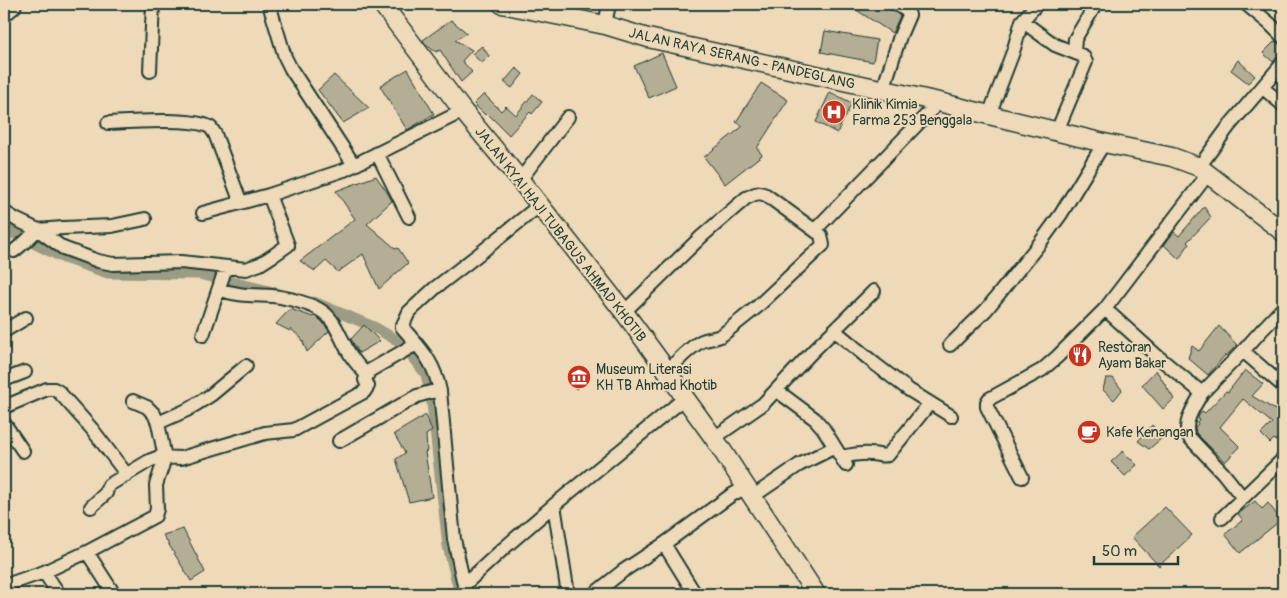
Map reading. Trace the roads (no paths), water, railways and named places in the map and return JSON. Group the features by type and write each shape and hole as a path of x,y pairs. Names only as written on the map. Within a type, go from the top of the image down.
{"highway":[{"path":"4,9 10,4"}],"main road":[{"name":"JALAN KYAI HAJI TUBAGUS AHMAD KHOTIB","path":"382,4 463,111 624,312 714,438 816,594"},
{"name":"JALAN RAYA SERANG - PANDEGLANG","path":"502,4 605,25 658,40 939,102 1172,157 1204,170 1283,232"}],"street":[{"path":"150,71 153,4"},
{"path":"269,4 291,69 354,165"},
{"path":"605,25 609,4"},
{"path":"882,90 909,15 907,11 896,4"},
{"path":"989,115 1014,52 1022,21 1037,4"},
{"path":"1074,52 1075,39 1096,4"},
{"path":"1246,4 1283,37"},
{"path":"1022,21 1055,44 1082,56 1086,62 1057,131"},
{"path":"1022,477 987,407 987,402 989,399 1042,370 1105,309 1204,170 1229,126 1283,63"},
{"path":"1263,88 1283,105"},
{"path":"815,230 939,102"},
{"path":"203,213 269,195 344,170 463,111"},
{"path":"520,180 568,117"},
{"path":"108,123 155,121 202,124 211,128 216,134 241,203"},
{"path":"950,346 986,310 1040,243 1061,214 1104,142"},
{"path":"377,153 409,217"},
{"path":"624,312 701,237 746,198 755,194 766,195 821,234 823,245 727,332 717,338 704,340 696,344 667,371"},
{"path":"4,212 37,230 63,248 98,261 113,264 180,262 239,270 260,264 288,245 269,195"},
{"path":"465,590 454,539 435,391 437,377 429,359 413,347 402,327 408,312 434,288 540,205"},
{"path":"14,251 37,230 112,226 145,219"},
{"path":"203,335 225,268"},
{"path":"219,286 228,293 248,296 275,296 306,303 324,312 336,327 349,353 367,375"},
{"path":"714,438 759,407 874,290"},
{"path":"1243,498 1190,437 1187,432 1188,422 1194,406 1202,393 1283,308"},
{"path":"1105,309 1202,393"},
{"path":"4,331 26,318"},
{"path":"834,330 909,390 951,416"},
{"path":"91,507 106,493 110,485 159,457 181,458 265,433 294,430 364,392 368,386 365,380 369,371 413,347"},
{"path":"1244,351 1283,386"},
{"path":"158,423 187,410 203,400 246,366"},
{"path":"4,380 25,372"},
{"path":"4,407 54,389 59,392 92,429 127,475"},
{"path":"776,390 815,419 841,456"},
{"path":"339,440 417,396 435,391"},
{"path":"465,590 503,549 685,398"},
{"path":"4,587 44,572 87,552 155,516 158,508 156,485 165,458 158,423 154,414 147,407 134,401"},
{"path":"594,594 623,571 730,496 749,492 799,465 853,454 872,454 883,457 888,455 930,403"},
{"path":"4,423 23,451"},
{"path":"1222,518 1281,461"},
{"path":"554,505 568,594"},
{"path":"664,544 695,594"},
{"path":"87,552 114,594"},
{"path":"44,572 59,594"}],"waterway":[{"path":"4,227 64,258 108,273 199,274 277,293"},
{"path":"314,302 374,327 400,342 426,374 432,403 448,546 460,594"}],"place":[{"name":"Klinik Kimia Farma 253 Benggala","path":"834,112"},
{"name":"Restoran Ayam Bakar","path":"1080,355"},
{"name":"Museum Literasi KH TB Ahmad Khotib","path":"579,377"},
{"name":"Kafe Kenangan","path":"1089,432"}]}
